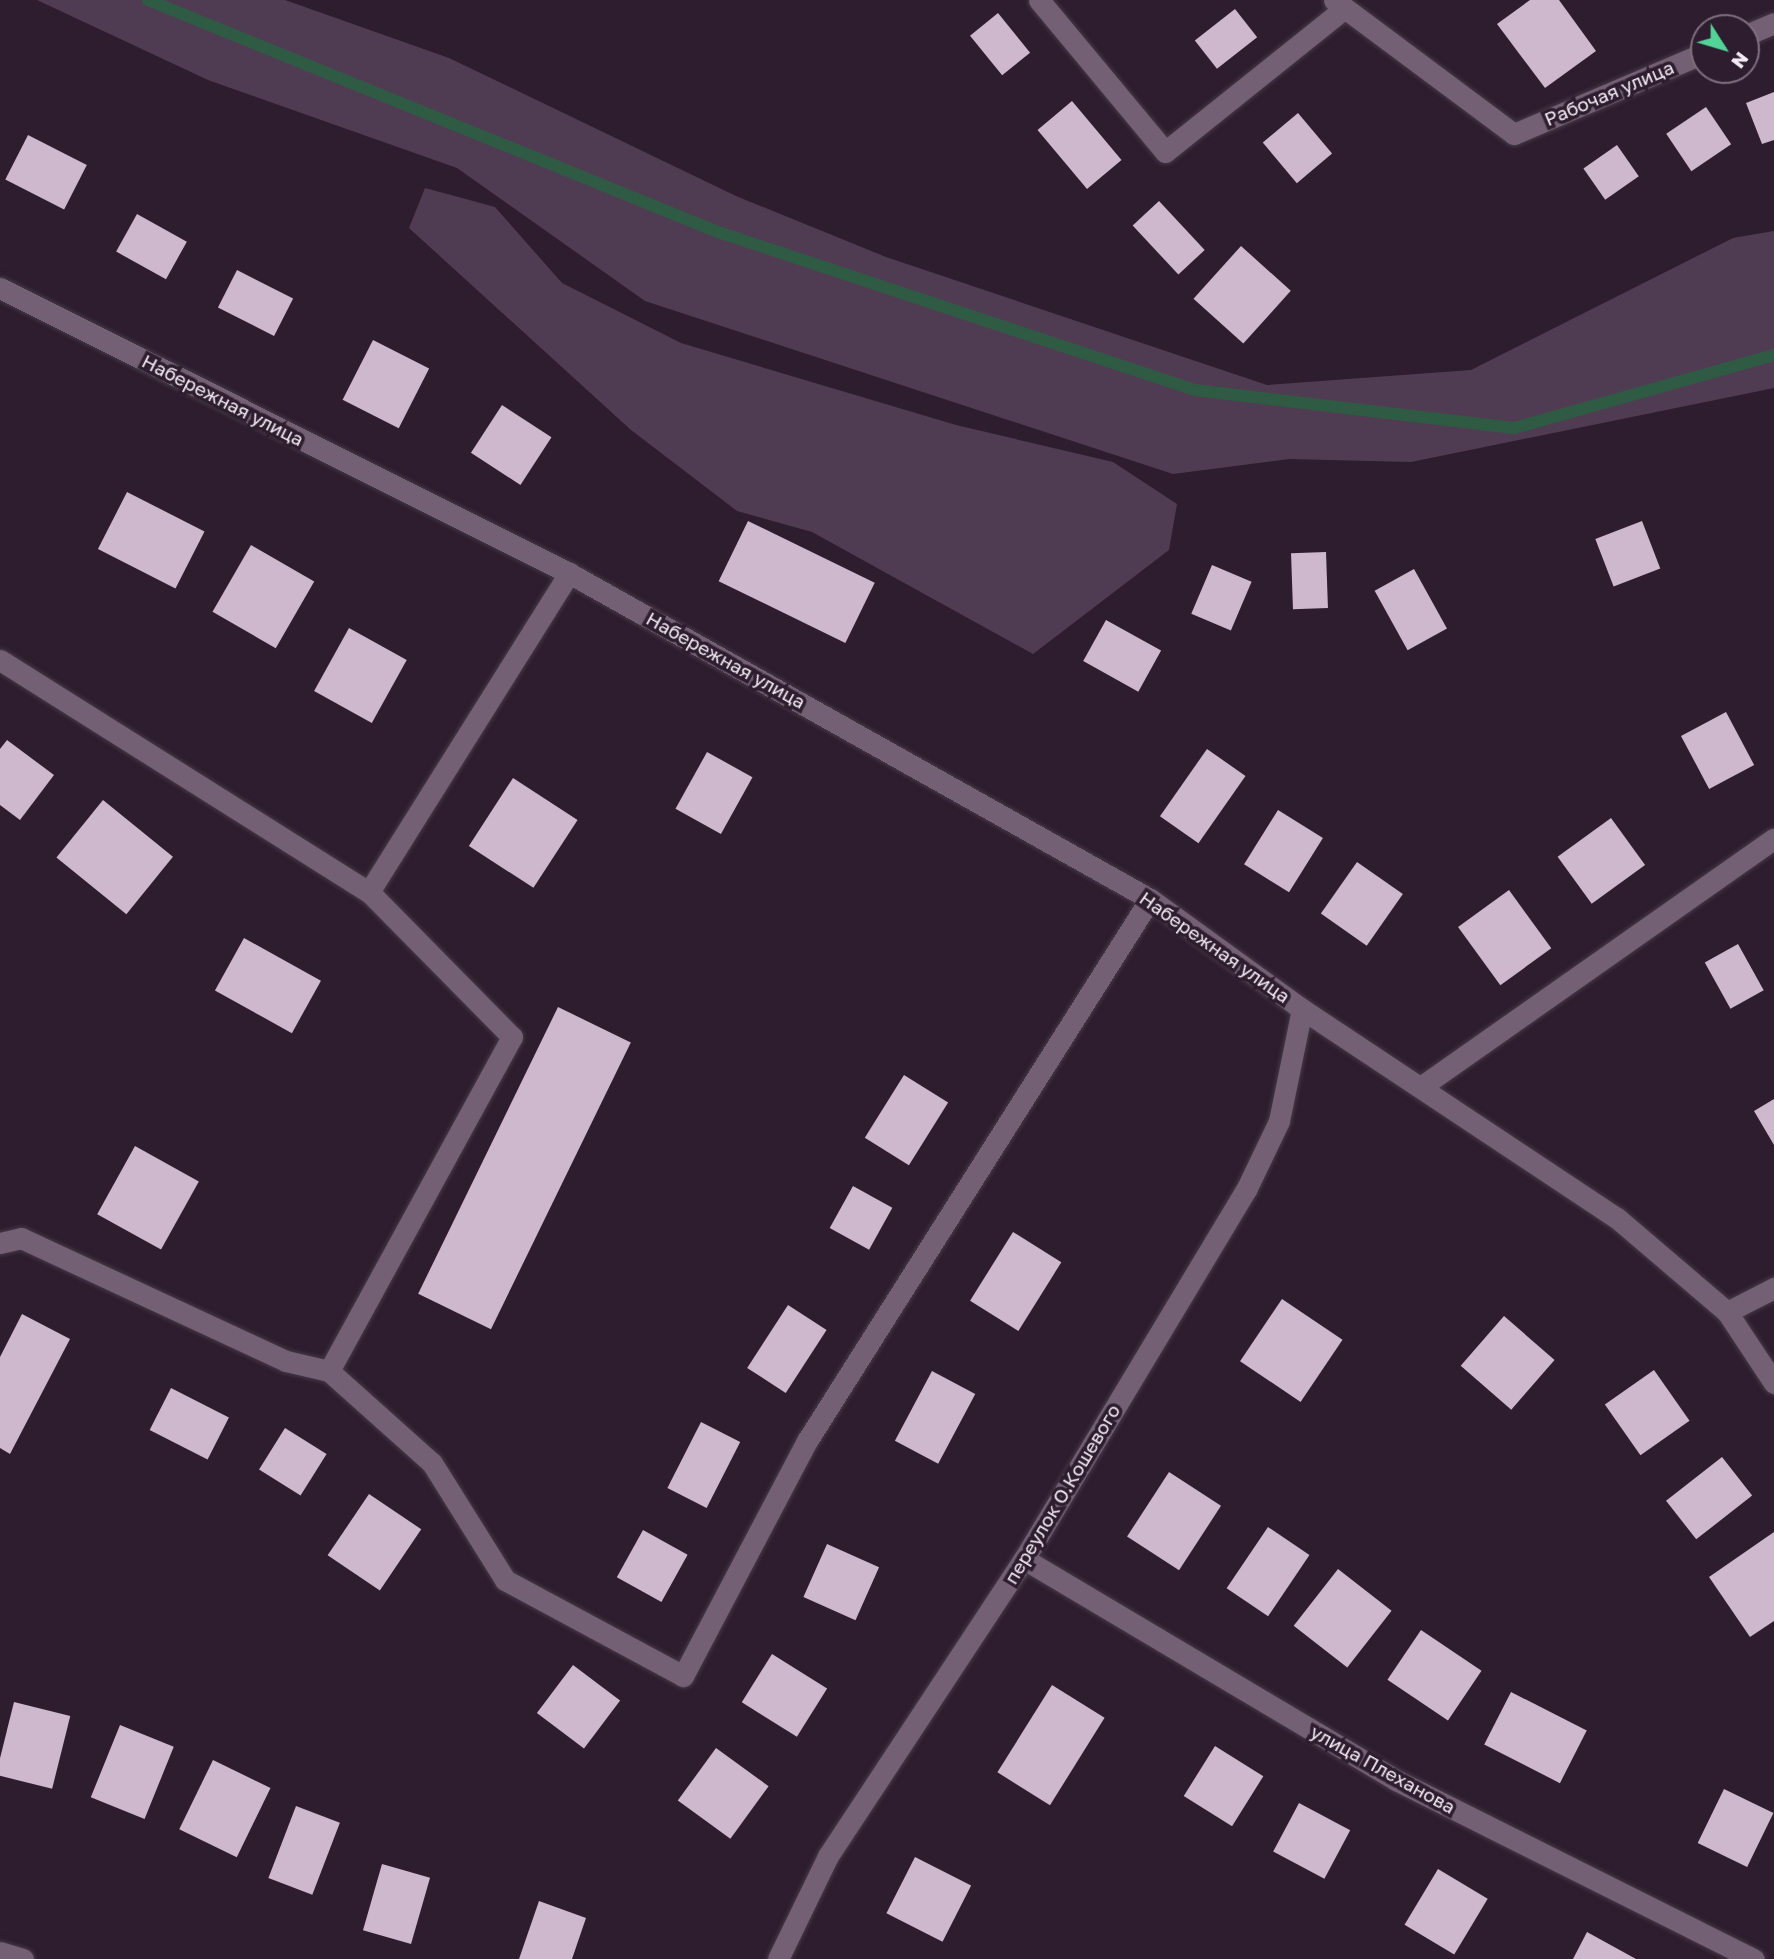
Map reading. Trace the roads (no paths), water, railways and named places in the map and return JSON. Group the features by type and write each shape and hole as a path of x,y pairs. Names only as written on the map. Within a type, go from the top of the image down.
{"street":[{"path":"1039,0 1165,152 1338,5"},
{"name":"Рабочая улица","path":"1338,5 1514,134 1690,59"},
{"name":"Набережная улица","path":"0,288 569,573 1150,899 1302,1009 1422,1086 1617,1218 1727,1312 1774,1383"},
{"path":"369,892 569,573"},
{"path":"0,660 369,892 512,1037 329,1371"},
{"path":"1422,1086 1774,839"},
{"path":"0,1243 21,1238 286,1361 329,1371 432,1463 505,1580 682,1676 807,1441 1150,899"},
{"name":"переулок О.Кошевого","path":"778,1959 828,1856 1024,1559 1246,1190 1279,1121 1302,1009"},
{"path":"1727,1312 1774,1288"},
{"name":"улица Плеханова","path":"1024,1559 1396,1780 1754,1959"},
{"path":"0,1952 23,1959"}],"waterway":[{"path":"148,0 718,232 1195,390 1514,428 1774,355"}]}
